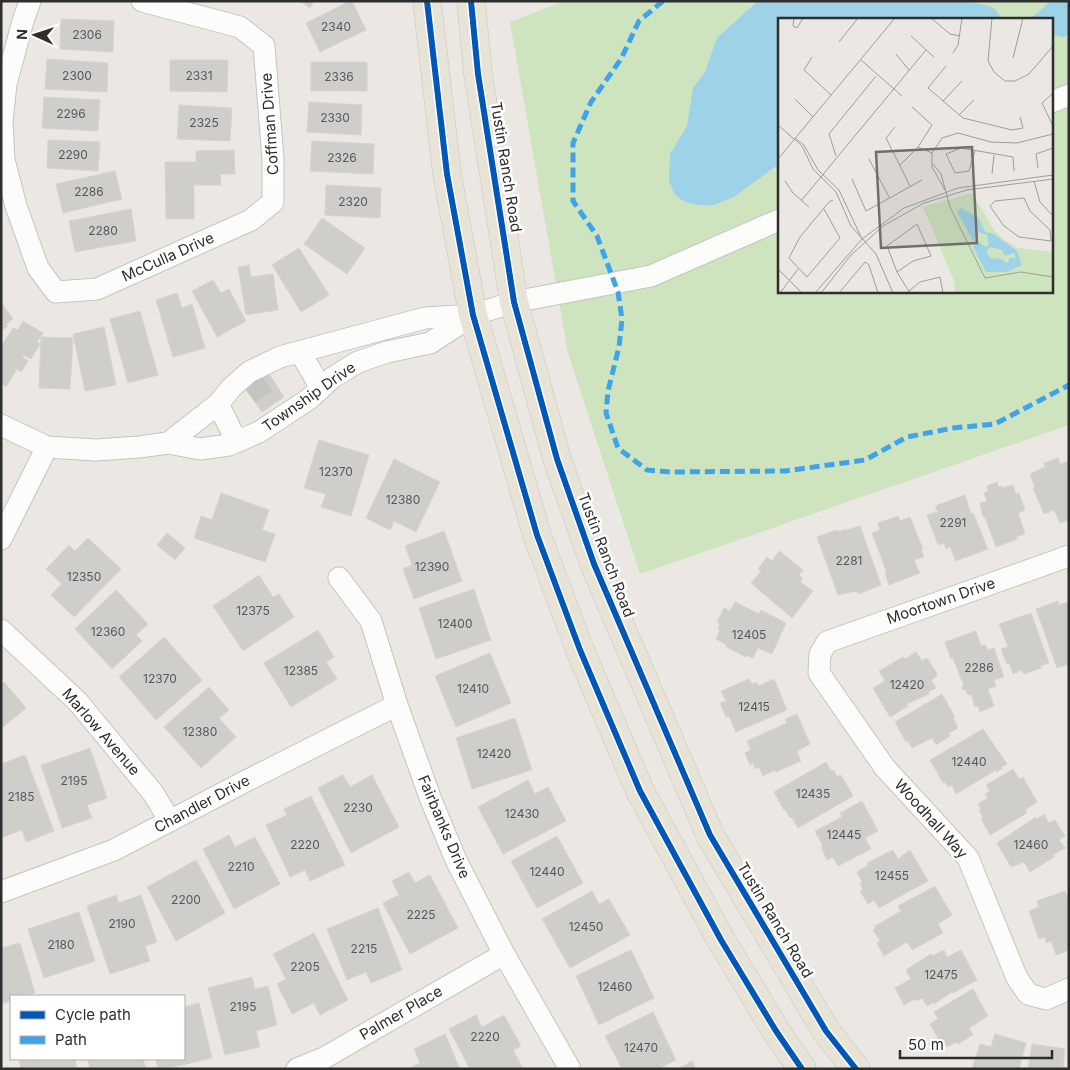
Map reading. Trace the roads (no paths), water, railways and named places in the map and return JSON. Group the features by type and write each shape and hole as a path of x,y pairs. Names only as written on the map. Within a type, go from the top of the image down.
{"main road":[{"path":"427,1 447,174 473,314 537,535 580,650 640,791 721,940 776,1031 802,1069"},
{"name":"Tustin Ranch Road","path":"471,1 478,74 514,302 557,459 594,564 710,836 826,1031 856,1069"}],"street":[{"name":"McCulla Drive","path":"30,1 22,21 6,84 2,122 4,160 16,206 38,268 56,292 98,289 250,220 273,202"},
{"name":"Coffman Drive","path":"142,1 240,27 264,46 273,159 273,202"},
{"path":"1052,102 1069,95"},
{"path":"514,302 651,276 778,220"},
{"name":"Township Drive","path":"168,443 221,401 249,372 290,355 425,318 473,314 514,302"},
{"name":"Township Drive","path":"1,425 47,447 96,450 168,443 200,450 229,445 259,432 310,399 332,378 358,362 387,352 430,343 473,314"},
{"path":"272,378 290,355 321,388"},
{"path":"236,442 221,401 249,394"},
{"path":"1,539 47,447"},
{"name":"Moortown Drive","path":"820,654 827,642 839,636 1069,556"},
{"name":"Fairbanks Drive","path":"340,578 370,621 397,705 431,800 456,860 504,954 570,1069"},
{"name":"Marlow Avenue","path":"1,630 78,702 153,793 170,821"},
{"name":"Woodhall Way","path":"820,654 819,673 884,768 968,858 1017,978 1028,994 1046,999 1069,989"},
{"name":"Chandler Drive","path":"1,892 114,850 397,705"},
{"name":"Palmer Place","path":"297,1069 324,1058 504,954"}],"water":[{"path":"758,1 960,1 987,5 995,9 1001,18 778,18 778,165 734,197 714,205 699,205 685,202 675,195 669,181 670,154 687,126 693,88 705,72 717,38"},
{"path":"1051,1 1069,1 1069,34 1064,37 1052,35 1052,18 1031,18"}],"tunnel":[{"path":"249,394 271,378"}]}
